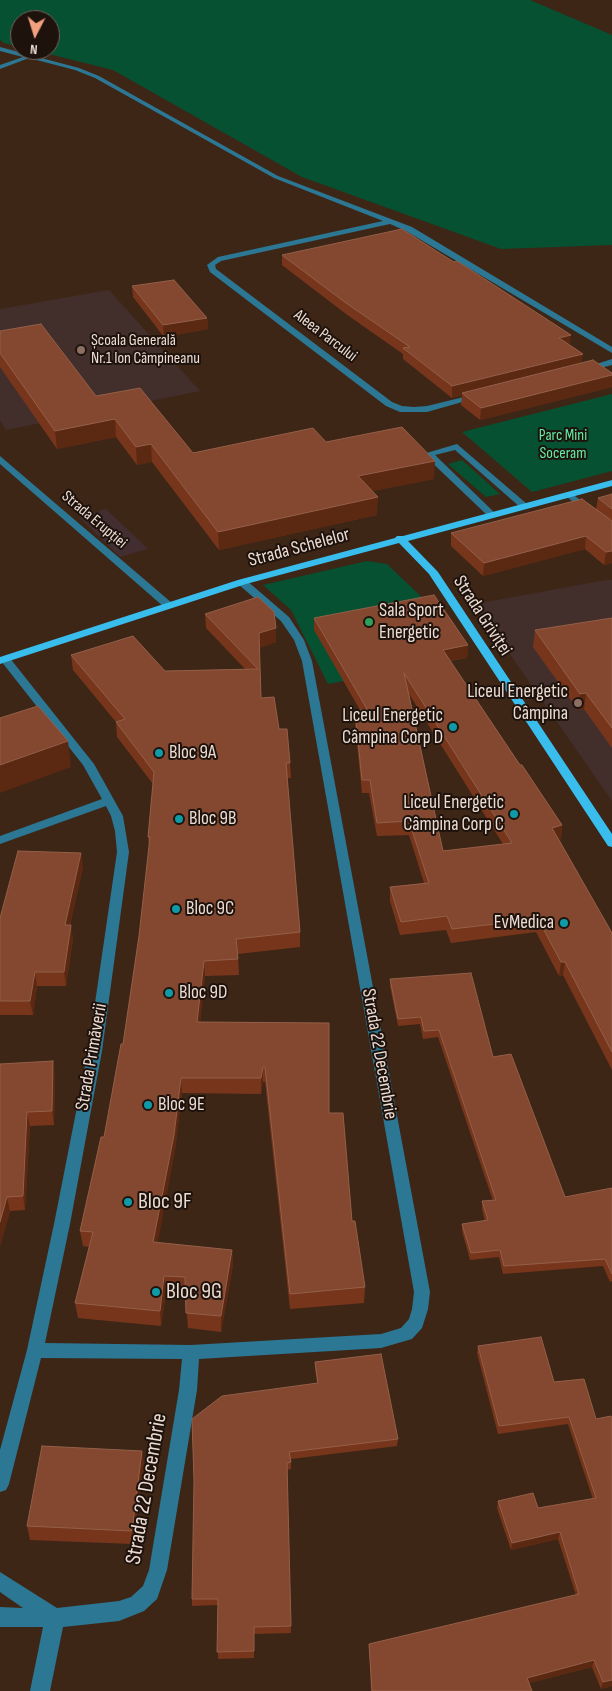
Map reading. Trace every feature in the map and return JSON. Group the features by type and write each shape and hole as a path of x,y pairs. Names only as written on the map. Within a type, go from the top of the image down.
{"main road":[{"name":"Strada Schelelor","path":"2,660 242,582 400,538 612,483"},
{"name":"Strada Griviței","path":"400,538 433,572 612,843"}],"street":[{"path":"0,67 20,60"},
{"path":"40,60 77,69 98,77 276,177 392,222 426,238 612,351"},
{"name":"Aleea Parcului","path":"392,222 218,259 211,265 221,276 394,406 414,410 427,409 488,394"},
{"path":"579,370 612,362"},
{"path":"492,515 428,454 457,448 524,506"},
{"name":"Strada Erupției","path":"0,459 168,605"},
{"path":"0,472 11,469"},
{"path":"570,495 612,530"},
{"name":"Strada 22 Decembrie","path":"35,1350 191,1352 381,1341 406,1334 416,1323 420,1309 422,1292 306,661 299,640 285,619 242,582"},
{"name":"Strada Primăverii","path":"0,1484 35,1350 62,1224 94,1051 123,852 121,831 109,801 88,764 2,660"},
{"path":"0,840 109,801"},
{"name":"Strada 22 Decembrie","path":"0,1616 55,1618 119,1610 137,1604 150,1592 158,1570 188,1390 191,1352"},
{"path":"0,1581 55,1618 40,1691"}],"shaded area":[{"name":"Școala Generală Nr.1 Ion Câmpineanu","path":"109,290 200,391 6,430 0,420 0,309"},
{"path":"106,509 148,549 120,557 79,517"},
{"name":"Liceul Energetic Câmpina","path":"612,580 612,801 475,604"}],"green space":[{"path":"0,0 530,0 612,35 612,245 501,249 302,177 113,70 60,57 60,10 10,10 10,44 0,40"},
{"name":"Parc Mini Soceram","path":"612,394 612,471 532,492 462,432"},
{"path":"462,460 500,494 486,497 448,464"},
{"name":"Sala Sport Energetic","path":"367,561 387,564 433,608 467,658 328,684 291,610 263,585"}],"building":[{"path":"402,229 454,262 457,261 571,335 559,338 583,354 452,386 403,348 410,347 346,303 282,255"},
{"path":"174,280 207,318 163,325 132,286"},
{"path":"41,324 96,396 140,388 193,453 313,428 326,442 402,427 435,461 358,476 378,497 218,532 151,444 136,447 115,419 55,431 0,353 0,331"},
{"path":"593,360 612,373 612,375 481,408 462,393"},
{"path":"612,494 612,509 598,498"},
{"path":"582,499 612,521 612,551 606,552 586,536 484,563 451,533"},
{"path":"434,595 468,645 443,650 562,825 552,828 612,933 612,1052 565,962 561,962 538,919 452,929 447,916 401,922 390,887 429,883 409,821 377,823 370,780 362,780 355,711 367,709 314,618","holes":["404,673 512,843 443,851"]},
{"path":"258,597 274,612 276,628 259,633 261,698 274,697 279,729 287,729 290,763 286,763 300,932 236,939 238,959 204,961 197,1022 329,1023 329,1113 343,1113 352,1221 355,1221 365,1287 290,1294 265,1067 263,1067 261,1078 181,1078 174,1135 153,1242 232,1250 221,1316 186,1313 185,1277 164,1276 160,1311 75,1303 93,1232 80,1231 101,1137 104,1137 121,1044 123,1044 139,936 150,837 148,837 154,772 116,722 125,719 71,655 133,636 165,671 258,669 205,614"},
{"path":"612,618 612,728 586,693 580,694 535,630"},
{"path":"38,706 68,741 0,765 0,718"},
{"path":"18,851 81,853 65,925 71,925 64,972 35,972 30,1001 0,1001 0,918"},
{"path":"471,973 493,1057 511,1054 565,1197 612,1188 612,1274 605,1259 504,1266 500,1250 471,1253 462,1224 488,1220 482,1201 496,1200 439,1030 424,1031 421,1017 398,1019 390,979"},
{"path":"53,1061 52,1111 27,1112 23,1196 7,1197 0,1222 0,1064"},
{"path":"541,1337 554,1382 584,1379 596,1419 611,1416 612,1418 612,1680 603,1682 594,1660 527,1678 532,1691 372,1691 369,1644 579,1594 560,1532 512,1543 498,1501 533,1493 538,1508 596,1498 569,1417 499,1426 478,1346"},
{"path":"381,1354 398,1439 289,1452 291,1462 287,1463 291,1626 254,1627 254,1651 217,1652 218,1599 192,1599 194,1481 192,1419 222,1396 318,1383 315,1362"},
{"path":"42,1446 142,1451 132,1531 27,1526"}],"place":[{"name":"Școala Generală Nr.1 Ion Câmpineanu","path":"81,350"},
{"name":"Sala Sport Energetic","path":"369,622"},
{"name":"Liceul Energetic Câmpina","path":"578,703"},
{"name":"Liceul Energetic Câmpina Corp D","path":"453,727"},
{"name":"Bloc 9A","path":"159,753"},
{"name":"Liceul Energetic Câmpina Corp C","path":"514,814"},
{"name":"Bloc 9B","path":"179,819"},
{"name":"Bloc 9C","path":"176,909"},
{"name":"EvMedica","path":"564,923"},
{"name":"Bloc 9D","path":"169,993"},
{"name":"Bloc 9E","path":"148,1105"},
{"name":"Bloc 9F","path":"128,1202"},
{"name":"Bloc 9G","path":"156,1292"}]}
